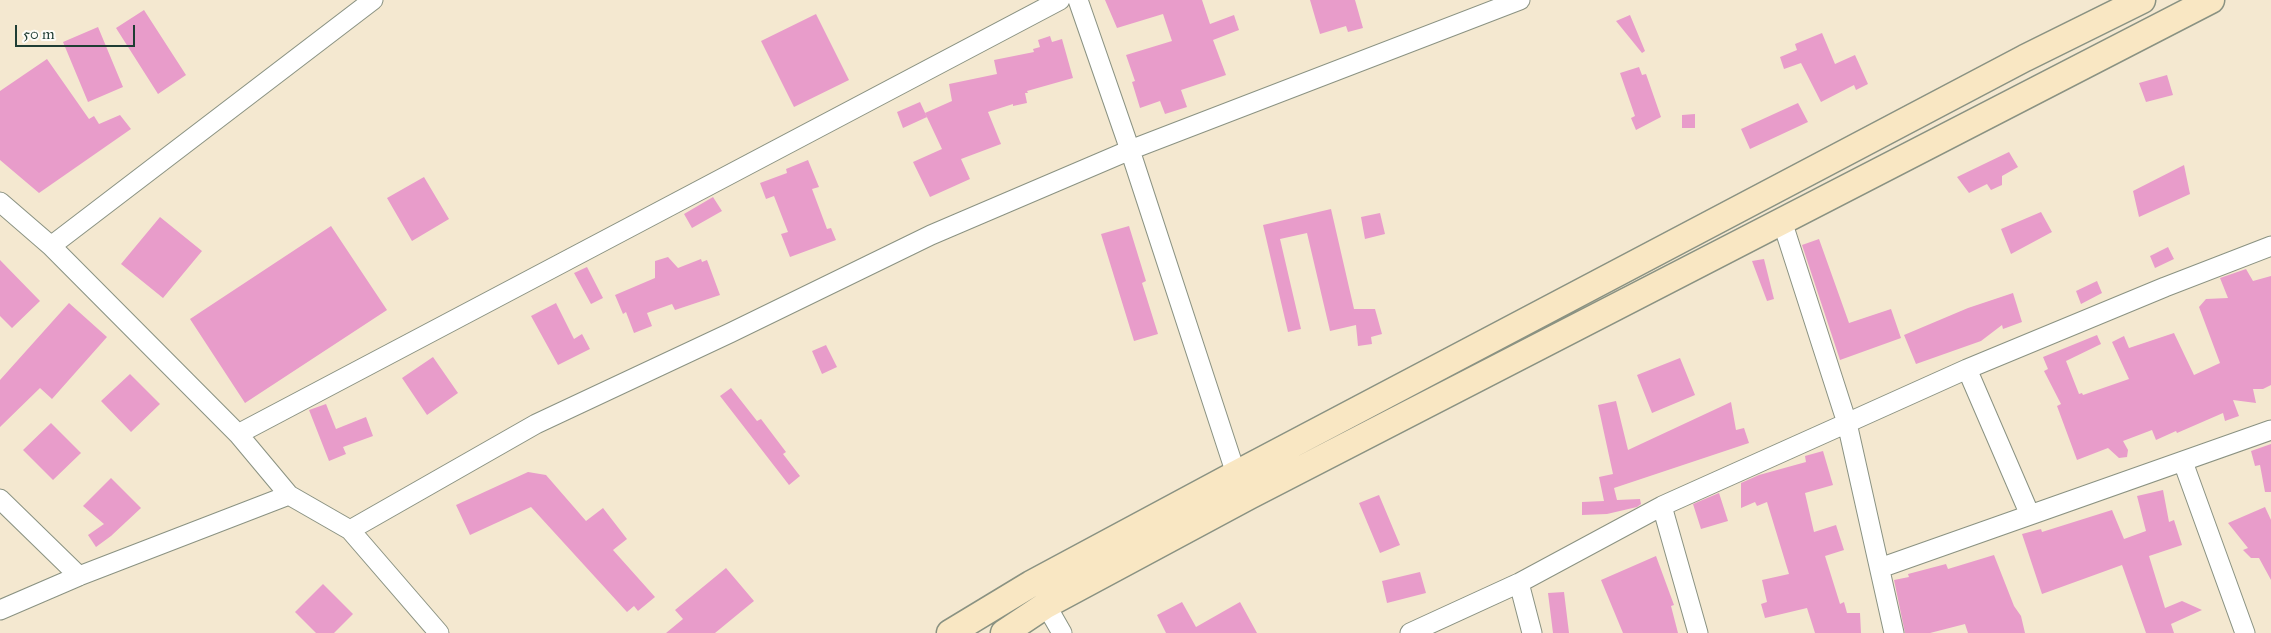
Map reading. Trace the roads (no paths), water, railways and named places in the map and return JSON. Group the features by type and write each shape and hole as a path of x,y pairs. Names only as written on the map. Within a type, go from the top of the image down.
{"main road":[{"path":"1004,633 1210,503 1236,474 2025,58 2142,0"},
{"path":"950,633 1031,584 1210,503 1782,221 2211,0"}],"street":[{"path":"51,246 373,0"},
{"path":"238,434 1060,0"},
{"path":"1078,0 1130,150 1236,474"},
{"path":"350,530 536,424 730,333 930,235 1130,150 1520,0"},
{"path":"0,202 51,246 238,434 289,495 350,530 439,633"},
{"path":"1782,221 1847,423 1894,633"},
{"path":"1410,633 1518,583 1662,506 1967,369 2165,286 2271,246"},
{"path":"1967,369 2030,515"},
{"path":"1880,568 2271,430"},
{"path":"2183,462 2245,633"},
{"path":"0,610 80,576 289,495"},
{"path":"0,499 80,576"},
{"path":"1662,506 1698,633"},
{"path":"1518,583 1532,633"},
{"path":"1046,605 1062,633"}]}
